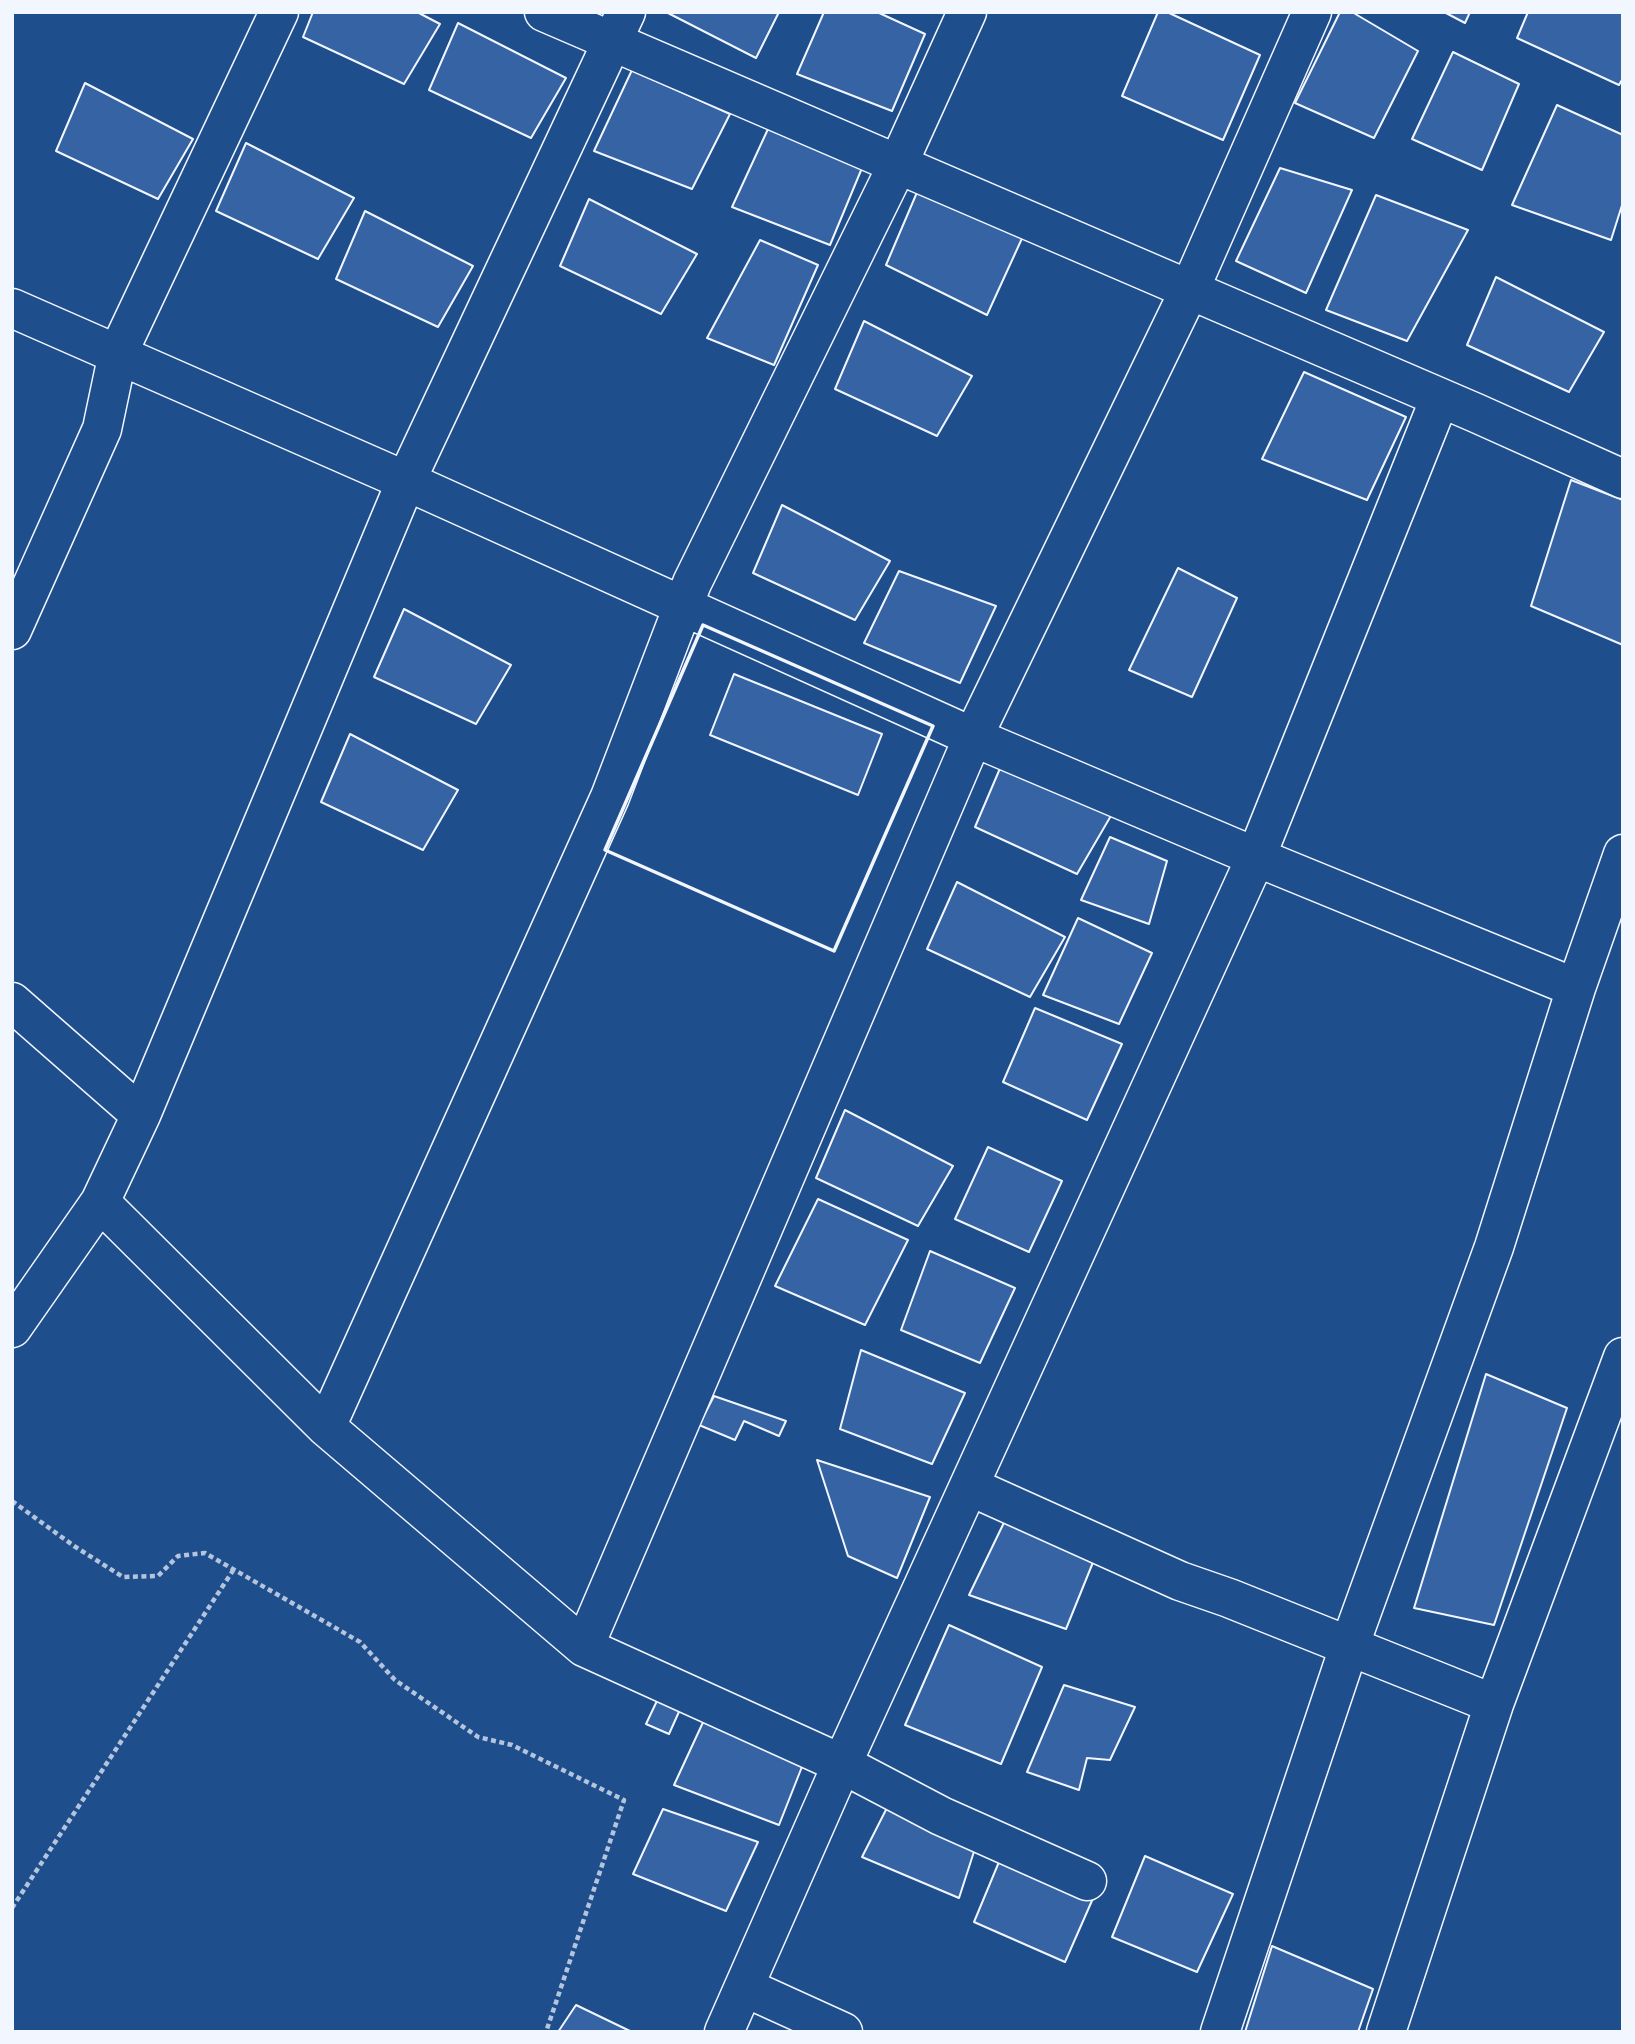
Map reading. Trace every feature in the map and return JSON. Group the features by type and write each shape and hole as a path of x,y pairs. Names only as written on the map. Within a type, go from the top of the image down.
{"street":[{"path":"12,630 102,429 118,353 279,12"},
{"path":"544,12 619,27 898,164 1623,479"},
{"path":"326,1427 610,797 692,583 898,164 967,12"},
{"path":"584,1647 973,737 1189,291 1312,12"},
{"path":"12,1328 100,1202 141,1115 406,481 619,27"},
{"path":"12,308 406,481 973,737 1576,988"},
{"path":"724,2032 842,1764 1256,857 1440,398"},
{"path":"1220,2032 1349,1647 1494,1247 1576,988 1623,853"},
{"path":"12,1002 141,1115"},
{"path":"100,1202 326,1427 584,1647 842,1764 941,1816 1087,1881"},
{"path":"1386,2032 1494,1704 1623,1357"},
{"path":"969,1486 1180,1581 1494,1704"},
{"path":"744,1987 843,2032"}],"path":[{"path":"12,1501 74,1546 123,1577 158,1576 178,1556 205,1553 360,1642 395,1680 478,1737 512,1745 624,1800 546,2032"},
{"path":"12,1908 234,1569"}],"building":[{"path":"313,12 417,12 440,24 404,84 303,37"},
{"path":"666,12 779,12 756,58"},
{"path":"824,12 877,12 925,34 892,111 797,74"},
{"path":"1158,12 1167,12 1260,55 1223,140 1122,96"},
{"path":"1340,12 1352,12 1418,51 1374,138 1295,103"},
{"path":"1444,12 1470,12 1465,23"},
{"path":"1528,12 1623,12 1623,78 1619,85 1517,38"},
{"path":"458,23 566,78 531,138 429,90"},
{"path":"1453,52 1519,84 1482,170 1412,139"},
{"path":"632,70 730,114 692,189 594,151"},
{"path":"85,83 193,139 158,199 56,151"},
{"path":"1557,105 1623,135 1623,202 1611,240 1512,205"},
{"path":"768,129 862,168 830,245 732,207"},
{"path":"246,143 354,198 318,259 216,211"},
{"path":"1280,168 1352,190 1306,293 1236,261"},
{"path":"918,190 1024,234 987,315 886,265"},
{"path":"1376,195 1468,230 1407,341 1326,310"},
{"path":"589,199 697,254 661,314 560,266"},
{"path":"365,211 473,266 438,327 336,279"},
{"path":"760,240 818,265 774,365 707,338"},
{"path":"1496,277 1604,332 1569,392 1467,345"},
{"path":"864,321 972,376 937,436 835,389"},
{"path":"1304,372 1406,417 1367,500 1262,459"},
{"path":"1571,480 1623,500 1623,645 1531,606"},
{"path":"782,505 890,561 855,620 753,573"},
{"path":"1178,568 1237,598 1192,697 1129,670"},
{"path":"899,571 996,606 960,683 864,643"},
{"path":"404,609 511,665 476,724 374,677"},
{"path":"734,674 882,734 858,795 710,735"},
{"path":"350,734 458,790 423,850 321,802"},
{"path":"1004,759 1112,814 1077,874 975,827"},
{"path":"1110,837 1167,861 1149,924 1081,900"},
{"path":"957,882 1065,937 1030,997 927,949"},
{"path":"1078,918 1152,953 1119,1024 1043,995"},
{"path":"1035,1008 1122,1044 1087,1120 1003,1082"},
{"path":"845,1110 953,1166 918,1226 816,1178"},
{"path":"988,1147 1062,1181 1029,1252 955,1219"},
{"path":"818,1199 908,1240 865,1325 775,1286"},
{"path":"930,1251 1015,1288 980,1363 901,1330"},
{"path":"861,1350 965,1393 932,1464 840,1429"},
{"path":"1486,1374 1567,1408 1494,1625 1414,1608"},
{"path":"714,1396 786,1421 779,1436 744,1421 735,1440 699,1425"},
{"path":"817,1460 930,1497 897,1578 848,1556"},
{"path":"1012,1506 1100,1545 1066,1629 969,1595"},
{"path":"949,1625 1042,1667 1001,1764 905,1725"},
{"path":"665,1684 687,1694 669,1734 646,1724"},
{"path":"1064,1685 1135,1707 1110,1760 1087,1758 1079,1790 1027,1772"},
{"path":"711,1705 809,1749 779,1825 674,1785"},
{"path":"895,1792 980,1833 959,1898 862,1857"},
{"path":"663,1809 758,1842 726,1911 633,1874"},
{"path":"1006,1845 1098,1887 1065,1962 974,1922"},
{"path":"1145,1856 1233,1894 1197,1972 1112,1937"},
{"path":"1272,1946 1373,1989 1358,2032 1245,2032"},
{"path":"576,2005 632,2032 558,2032"}],"wall":[{"path":"703,625 933,726 834,951 605,850 703,625"}]}
